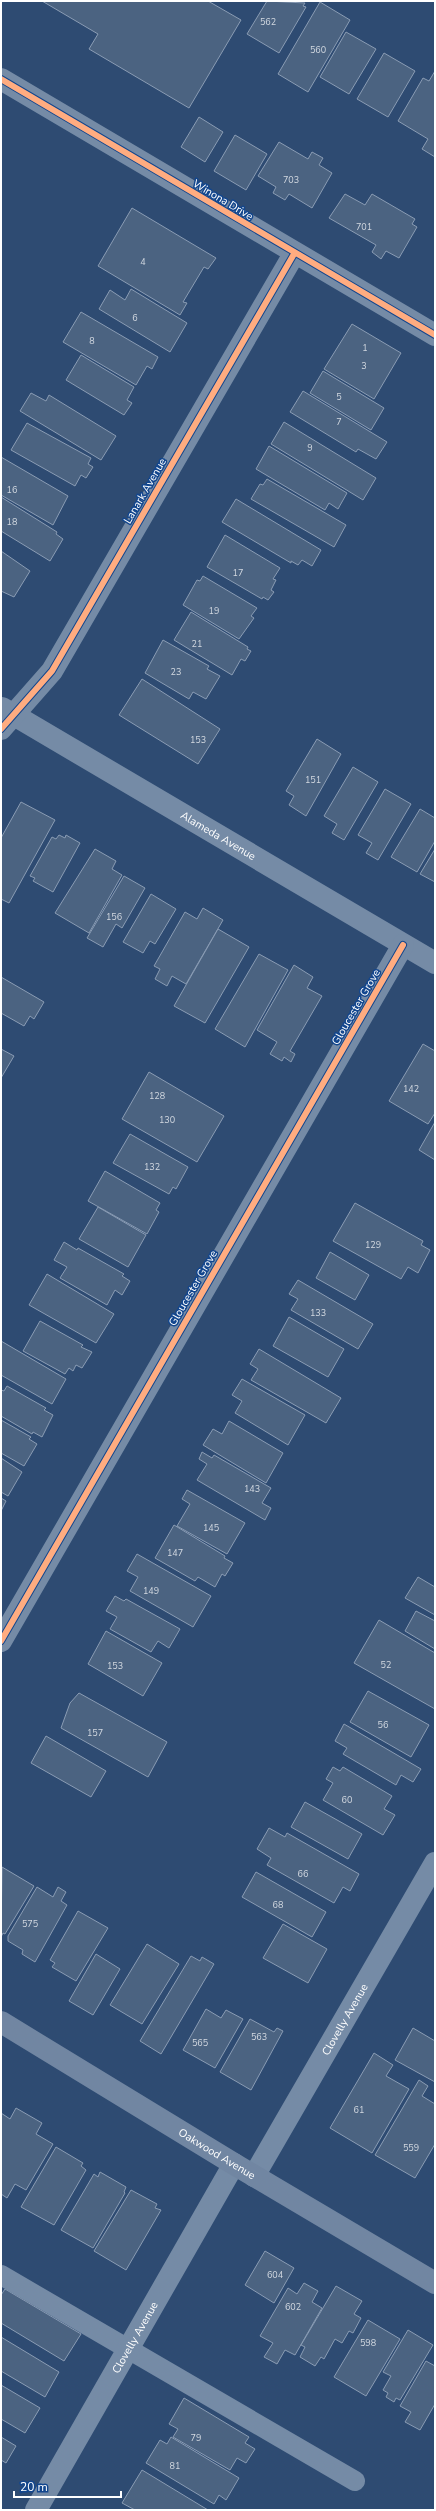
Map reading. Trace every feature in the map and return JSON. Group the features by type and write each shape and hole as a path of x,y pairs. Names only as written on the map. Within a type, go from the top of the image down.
{"street":[{"name":"Winona Drive","path":"1,79 294,254 435,335"},
{"name":"Lanark Avenue","path":"5,717 52,671 294,254"},
{"name":"Alameda Avenue","path":"5,717 435,963"},
{"name":"Gloucester Grove","path":"1,1641 403,945"},
{"name":"Clovelly Avenue","path":"254,2176 435,1863"},
{"name":"Oakwood Avenue","path":"1,2022 234,2164 435,2283"},
{"name":"Clovelly Avenue","path":"36,2510 234,2164"}],"lane":[{"path":"1,2275 355,2481"}],"building":[{"path":"42,1 208,1 241,20 189,108 89,49 98,34"},
{"path":"267,1 305,3 303,6 306,7 279,53 247,34"},
{"path":"320,2 350,20 308,92 278,74"},
{"path":"346,32 376,49 349,94 320,77"},
{"path":"384,53 415,71 388,117 357,99"},
{"path":"435,71 435,157 422,149 428,139 398,121 423,78 429,81"},
{"path":"199,117 223,132 205,162 181,147"},
{"path":"235,135 267,154 246,190 214,171"},
{"path":"279,142 308,159 312,152 323,158 319,165 332,173 312,208 289,194 285,200 273,193 276,187 258,176"},
{"path":"345,194 365,205 372,194 415,219 412,224 417,227 399,258 386,251 381,259 372,252 376,245 329,218"},
{"path":"132,208 216,258 208,269 204,267 183,302 187,303 180,315 98,266"},
{"path":"131,289 187,323 170,352 99,309 110,290 125,300"},
{"path":"81,312 158,357 152,369 147,366 136,385 63,342"},
{"path":"352,324 401,353 374,399 324,369"},
{"path":"81,355 134,387 127,400 132,403 124,415 66,380"},
{"path":"323,371 384,408 371,430 310,393"},
{"path":"303,391 387,442 376,459 358,449 356,452 290,412"},
{"path":"31,393 46,401 49,395 116,436 101,460 20,411"},
{"path":"284,422 376,478 363,500 271,444"},
{"path":"27,423 91,458 88,464 93,467 86,478 81,475 75,486 11,450"},
{"path":"269,446 347,493 338,509 329,503 325,510 256,469"},
{"path":"1,457 68,496 53,525 1,495"},
{"path":"267,479 346,525 334,547 251,499 260,484 263,485"},
{"path":"1,497 57,532 56,534 63,539 50,561 1,531"},
{"path":"236,499 321,550 312,566 302,560 298,565 291,561 291,563 222,522"},
{"path":"225,535 280,568 273,579 276,580 271,590 274,592 268,600 263,597 262,599 207,567"},
{"path":"1,551 30,571 14,597 1,591"},
{"path":"203,576 257,608 251,616 254,618 239,639 183,605 197,580 200,581"},
{"path":"191,612 248,647 247,649 251,651 245,661 241,659 232,675 174,640"},
{"path":"163,640 209,666 207,669 220,676 206,699 193,692 189,699 145,673"},
{"path":"142,679 220,729 198,764 119,715"},
{"path":"317,739 341,754 306,816 289,805 294,796 286,791"},
{"path":"353,767 378,782 344,840 332,833 337,824 324,816"},
{"path":"385,789 411,804 378,860 366,853 372,843 358,835"},
{"path":"21,802 55,820 9,903 1,899 1,838"},
{"path":"420,809 435,818 435,841 417,872 391,857"},
{"path":"59,835 65,838 66,835 80,843 53,892 33,881 35,878 30,876 52,837 56,839"},
{"path":"95,849 116,861 112,869 122,875 89,933 55,913"},
{"path":"435,849 435,882 420,874"},
{"path":"124,876 145,888 122,928 116,924 103,947 87,938"},
{"path":"151,894 176,909 155,944 150,941 143,953 123,942"},
{"path":"203,908 223,920 186,984 172,976 167,986 155,979 160,969 154,966 185,912 197,919"},
{"path":"218,929 249,947 205,1023 174,1006"},
{"path":"259,954 288,970 245,1047 215,1029"},
{"path":"294,965 313,977 307,988 322,996 290,1051 295,1054 291,1062 284,1057 282,1061 270,1054 277,1042 257,1030"},
{"path":"1,977 44,1002 34,1019 30,1016 24,1026 1,1013"},
{"path":"423,1044 435,1051 435,1113 428,1124 389,1101"},
{"path":"1,1049 14,1056 1,1078"},
{"path":"149,1072 224,1116 197,1162 122,1119"},
{"path":"435,1122 435,1160 419,1150"},
{"path":"130,1134 188,1167 176,1189 173,1187 169,1194 113,1163"},
{"path":"105,1171 160,1203 156,1210 159,1212 147,1234 88,1201"},
{"path":"355,1203 423,1241 421,1245 430,1250 418,1273 408,1267 401,1279 333,1241"},
{"path":"98,1207 146,1235 128,1267 79,1239"},
{"path":"64,1242 77,1250 78,1248 124,1274 122,1276 130,1281 122,1295 115,1290 107,1305 60,1278 67,1267 54,1260"},
{"path":"330,1252 369,1275 355,1300 316,1278"},
{"path":"47,1274 114,1314 96,1343 29,1305"},
{"path":"298,1280 373,1324 358,1349 291,1310 298,1299 289,1294"},
{"path":"289,1317 344,1349 328,1377 273,1346"},
{"path":"40,1321 83,1345 81,1347 92,1352 82,1368 76,1365 73,1371 69,1368 65,1374 23,1351"},
{"path":"1,1341 66,1379 52,1404 1,1375"},
{"path":"259,1349 341,1398 326,1423 251,1380 258,1369 250,1364"},
{"path":"242,1379 305,1415 288,1445 235,1413 242,1401 232,1395"},
{"path":"7,1386 46,1408 44,1410 53,1415 42,1437 33,1432 32,1434 1,1416 1,1390 4,1391"},
{"path":"1,1420 31,1437 29,1439 37,1444 24,1466 1,1453"},
{"path":"229,1421 283,1453 266,1483 203,1445 213,1429 222,1434"},
{"path":"202,1452 212,1458 214,1455 271,1488 262,1503 271,1508 265,1520 197,1480 207,1464 199,1459"},
{"path":"1,1458 22,1472 8,1496 1,1492"},
{"path":"187,1490 245,1523 227,1554 177,1526 190,1504 182,1499"},
{"path":"1,1498 6,1501 1,1511"},
{"path":"174,1525 225,1556 224,1558 233,1563 225,1576 222,1574 215,1587 198,1577 195,1581 155,1558"},
{"path":"137,1554 211,1596 193,1627 130,1591 138,1577 127,1571"},
{"path":"418,1577 435,1587 435,1615 405,1598"},
{"path":"115,1596 124,1601 126,1599 180,1629 169,1648 158,1641 151,1652 110,1629 117,1617 106,1611"},
{"path":"416,1611 435,1621 435,1649 405,1631"},
{"path":"379,1620 435,1653 435,1709 354,1663"},
{"path":"106,1631 162,1663 143,1696 88,1664"},
{"path":"368,1691 429,1725 411,1757 350,1722"},
{"path":"79,1693 167,1742 148,1777 61,1728 70,1703"},
{"path":"344,1724 421,1769 413,1782 401,1775 396,1785 343,1754 347,1748 335,1741"},
{"path":"46,1736 106,1771 91,1797 31,1763"},
{"path":"333,1767 340,1771 343,1767 392,1796 384,1809 395,1815 383,1835 323,1800 333,1783 326,1779"},
{"path":"305,1802 362,1834 348,1859 291,1827"},
{"path":"269,1828 285,1837 287,1833 359,1874 350,1891 343,1887 334,1903 267,1865 271,1858 257,1849"},
{"path":"2,1867 34,1886 5,1934 3,1933 1,1937"},
{"path":"256,1872 326,1912 312,1937 242,1897"},
{"path":"37,1887 53,1897 58,1887 66,1892 61,1901 67,1905 35,1962 22,1954 23,1950 8,1941 8,1936"},
{"path":"78,1911 108,1928 76,1981 52,1967 55,1963 50,1960"},
{"path":"283,1924 327,1949 308,1983 263,1958"},
{"path":"147,1944 179,1964 142,2024 110,2005"},
{"path":"96,1954 120,1969 93,2015 69,2001"},
{"path":"191,1956 200,1961 202,1957 214,1964 161,2054 140,2041"},
{"path":"206,2009 221,2018 226,2010 243,2019 215,2068 183,2050"},
{"path":"250,2019 274,2032 277,2028 283,2031 251,2090 220,2072"},
{"path":"413,2028 435,2041 435,2082 395,2060"},
{"path":"374,2053 393,2065 386,2076 409,2089 372,2153 330,2128"},
{"path":"419,2080 428,2086 422,2096 435,2104 435,2144 415,2178 375,2155"},
{"path":"16,2108 42,2123 36,2134 53,2144 26,2190 15,2184 7,2198 1,2194 1,2113 10,2119"},
{"path":"56,2147 83,2163 81,2166 86,2170 54,2225 21,2207"},
{"path":"100,2172 126,2187 125,2193 93,2248 61,2230 94,2174 98,2177"},
{"path":"131,2190 157,2204 155,2208 161,2210 126,2270 94,2251"},
{"path":"265,2251 294,2268 274,2303 245,2285"},
{"path":"304,2283 318,2291 312,2302 322,2308 295,2355 285,2350 277,2364 264,2357 273,2343 260,2336 288,2288 297,2294"},
{"path":"336,2286 362,2301 354,2314 361,2318 353,2333 349,2331 342,2343 335,2339 324,2359 321,2357 315,2366 300,2357 305,2347 301,2345"},
{"path":"5,2289 81,2334 64,2361 1,2323 1,2295"},
{"path":"368,2320 400,2339 366,2396 334,2377"},
{"path":"408,2330 433,2345 400,2400 396,2398 394,2402 386,2397 388,2393 383,2390 391,2376 383,2372"},
{"path":"1,2337 59,2372 45,2397 1,2371"},
{"path":"426,2361 435,2366 435,2404 420,2430 405,2422 411,2412 400,2406"},
{"path":"1,2385 40,2408 25,2433 1,2419"},
{"path":"184,2398 249,2437 245,2443 255,2449 246,2463 237,2458 230,2470 173,2437 178,2429 169,2424"},
{"path":"1,2437 16,2446 6,2463 1,2460"},
{"path":"171,2437 239,2478 226,2500 219,2495 214,2504 146,2463 160,2440 167,2444"},
{"path":"142,2470 208,2510 135,2510 122,2503"}],"cycle path":[{"path":"1,79 435,335"},
{"path":"1,729 52,671 294,254"},
{"path":"1,1641 403,945"}]}
